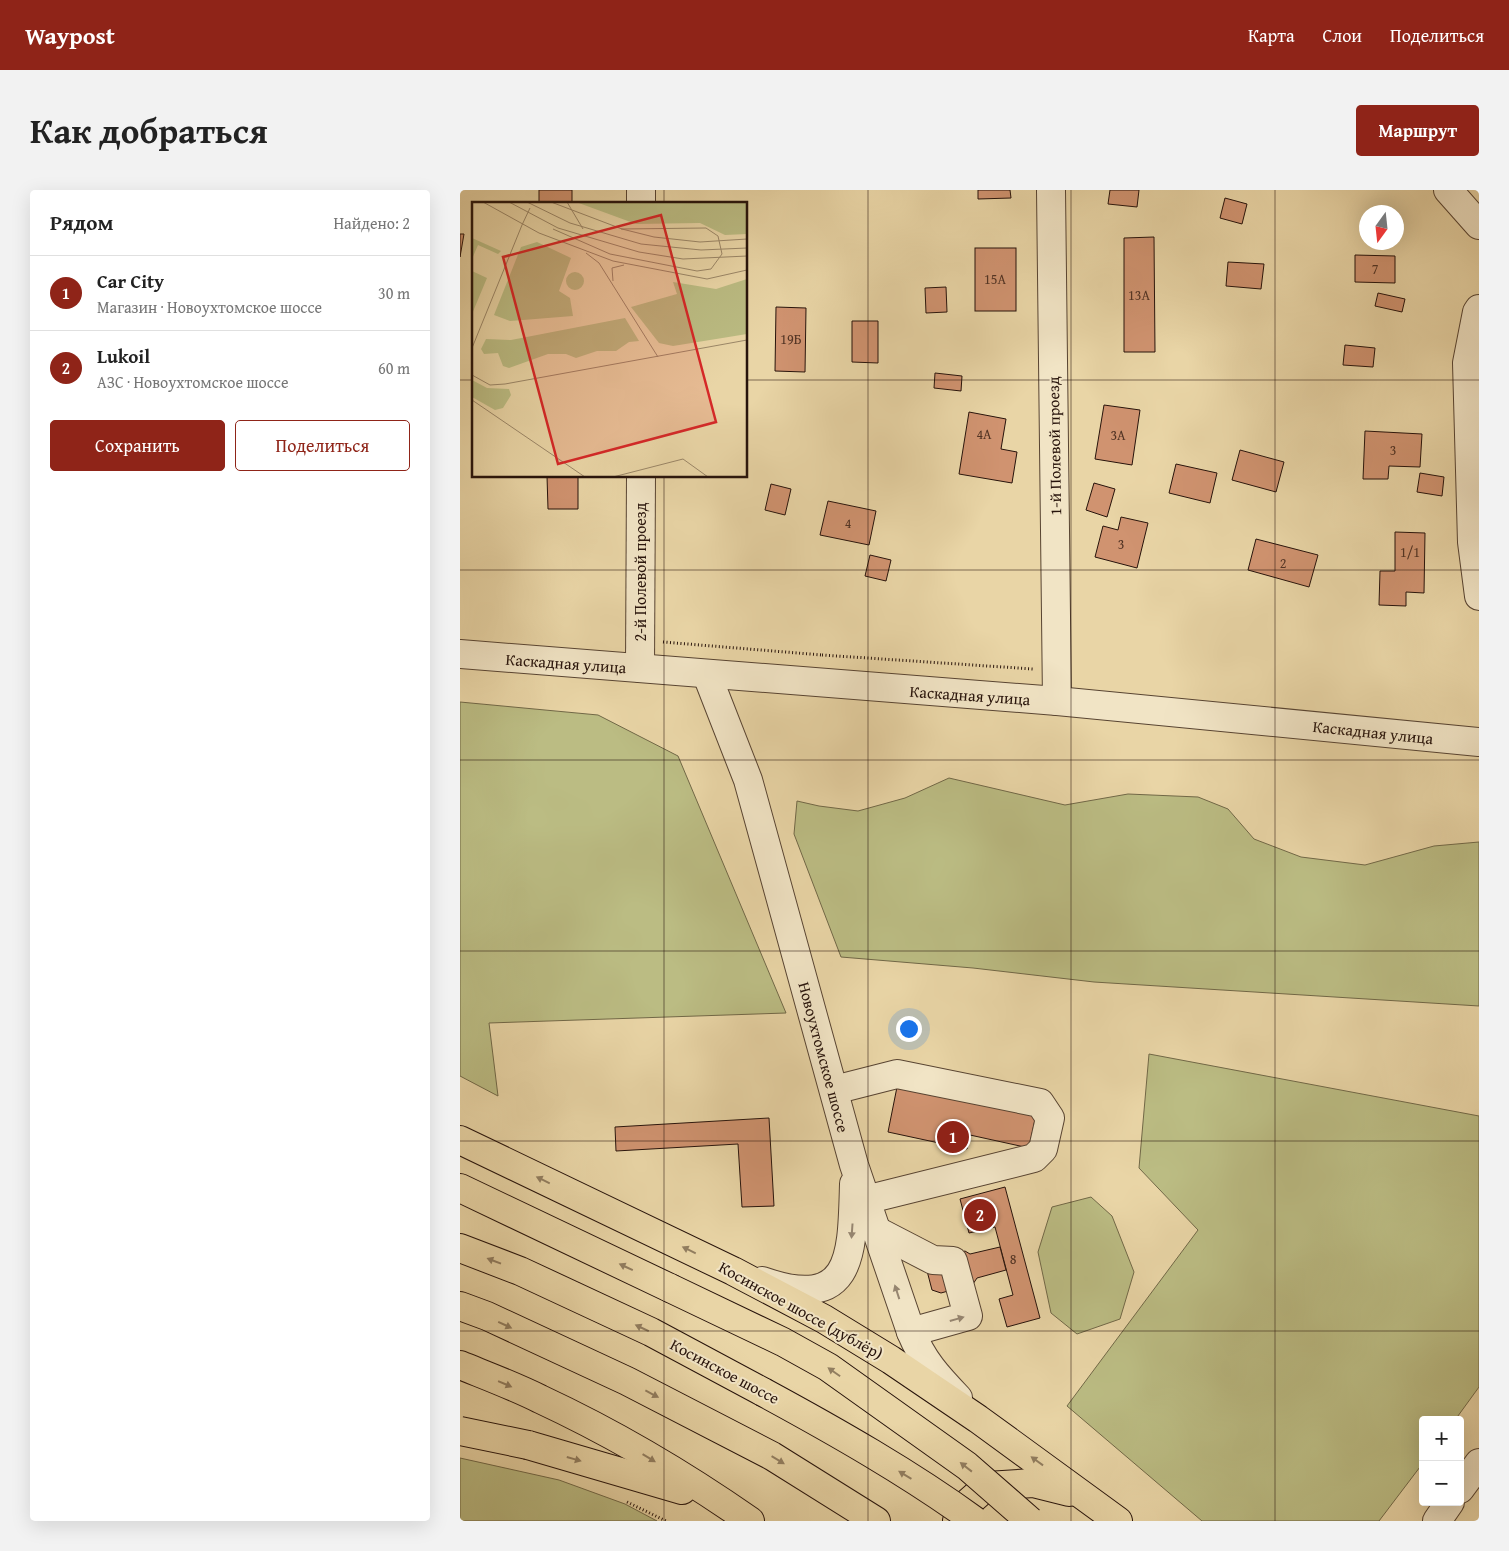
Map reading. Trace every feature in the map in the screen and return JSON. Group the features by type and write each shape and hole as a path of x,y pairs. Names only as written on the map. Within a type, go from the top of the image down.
{"main road":[{"name":"Косинское шоссе (дублёр)","path":"460,1140 733,1271 833,1324 891,1360 978,1419 1118,1521"},
{"path":"460,1188 760,1330 828,1367 967,1466 1030,1521"},
{"name":"Косинское шоссе","path":"460,1248 520,1271 651,1332 796,1410 938,1494 975,1521"},
{"path":"460,1306 486,1316 627,1381 772,1456 876,1521"},
{"path":"460,1365 540,1399 622,1441 750,1521"},
{"path":"460,1431 528,1445 724,1503"},
{"path":"957,1521 961,1509 987,1486 1033,1482 1083,1495"}],"street":[{"name":"1-й Полевой проезд","path":"1051,190 1057,701"},
{"path":"1448,190 1479,225"},
{"path":"1479,309 1467,364 1472,542 1479,596"},
{"name":"2-й Полевой проезд","path":"640,478 640,668"},
{"name":"Каскадная улица","path":"460,654 707,675 1057,701 1479,742"},
{"name":"Новоухтомское шоссе","path":"707,675 748,780 854,1164 911,1332 919,1351 933,1372 978,1419"},
{"path":"834,1090 897,1074 1040,1103 1050,1118 1043,1149 1034,1158 865,1200"},
{"path":"733,1271 779,1287 796,1290 815,1289 828,1285 838,1278 845,1267 851,1244 854,1164"},
{"path":"877,1231 933,1260 953,1260 968,1316 911,1332"},
{"path":"1464,1484 1479,1463"},
{"path":"1437,1521 1447,1506"}],"path":[{"path":"640,640 822,655 1057,670"},
{"path":"822,655 822,662"}],"green space":[{"path":"460,702 598,715 678,756 786,1013 489,1023 498,1096 460,1076"},
{"path":"949,778 1065,805 1128,794 1198,797 1228,809 1254,839 1301,857 1365,865 1434,846 1479,842 1479,1006 1094,982 973,968 841,957 794,834 797,801 858,811 905,798"},
{"path":"1149,1054 1479,1116 1479,1387 1458,1416 1419,1416 1419,1468 1379,1521 1202,1521 1067,1406 1198,1230 1139,1168"},
{"path":"1091,1197 1112,1216 1134,1272 1120,1319 1077,1334 1051,1313 1038,1252 1052,1207"},
{"path":"460,1458 559,1480 625,1504 657,1521 460,1521"}],"building":[{"path":"539,190 572,190 572,202 539,202"},
{"path":"978,190 1010,190 1011,198 978,199"},
{"path":"1110,190 1139,190 1137,207 1108,204"},
{"path":"1225,198 1247,204 1242,224 1220,218"},
{"path":"460,234 464,234 460,257"},
{"path":"1154,237 1155,352 1124,352 1124,238"},
{"path":"975,248 1016,248 1016,311 975,311"},
{"path":"1355,255 1395,256 1395,283 1355,282"},
{"path":"1228,262 1264,264 1261,289 1226,286"},
{"path":"946,287 947,312 926,313 925,288"},
{"path":"1378,293 1405,299 1402,312 1375,306"},
{"path":"776,307 806,308 805,372 775,371"},
{"path":"852,321 878,321 878,363 852,362"},
{"path":"1345,345 1375,348 1373,367 1343,365"},
{"path":"935,373 962,376 961,391 934,388"},
{"path":"1104,405 1140,410 1132,465 1095,459"},
{"path":"969,412 1006,419 1001,449 1017,452 1012,483 959,474"},
{"path":"1365,431 1422,434 1420,467 1389,466 1388,479 1363,479"},
{"path":"1240,450 1284,462 1276,492 1232,480"},
{"path":"1176,464 1217,473 1210,503 1169,493"},
{"path":"1420,473 1444,477 1442,496 1417,492"},
{"path":"547,478 578,478 578,509 548,509"},
{"path":"1094,483 1115,489 1107,517 1086,510"},
{"path":"771,484 791,489 785,515 765,510"},
{"path":"828,501 876,511 869,545 820,535"},
{"path":"1121,517 1148,523 1137,568 1095,557 1103,526 1118,530"},
{"path":"1395,532 1425,533 1424,593 1406,592 1406,606 1379,605 1380,571 1395,571"},
{"path":"1256,539 1318,555 1309,587 1248,570"},
{"path":"870,555 891,560 886,581 865,576"},
{"path":"897,1087 1036,1115 1029,1148 970,1135 967,1149 888,1132"},
{"path":"769,1118 774,1206 742,1207 738,1144 616,1151 615,1127"},
{"path":"1005,1187 1040,1318 1007,1327 999,1299 1013,1295 995,1227 969,1233 960,1199"},
{"path":"1000,1247 1006,1270 977,1278 973,1284 941,1293 932,1290 926,1267 933,1260 965,1251 970,1254"}],"place":[{"name":"Car City","path":"953,1137"},
{"name":"Lukoil","path":"980,1215"}]}
